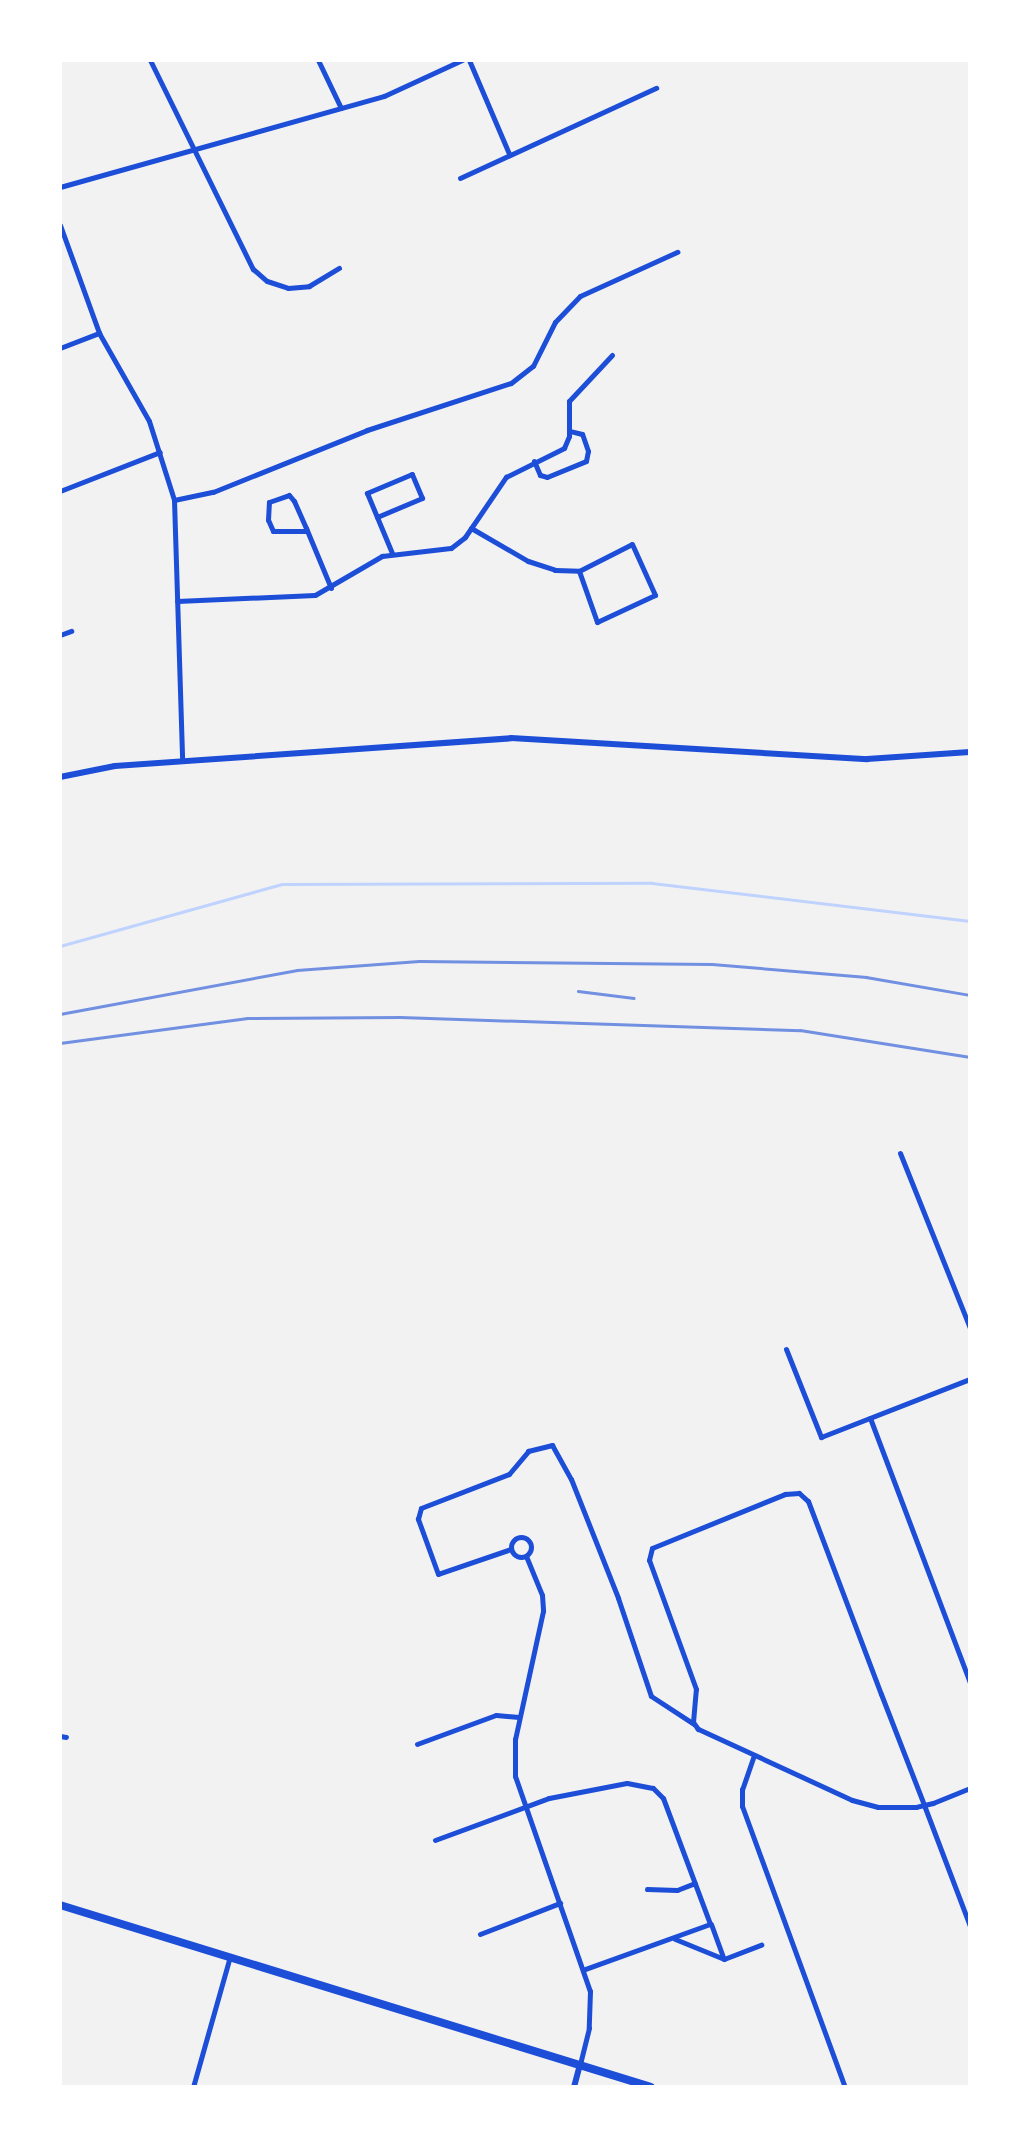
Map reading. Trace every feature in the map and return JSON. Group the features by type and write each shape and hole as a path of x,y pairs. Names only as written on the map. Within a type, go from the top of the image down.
{"main road":[{"path":"60,1906 651,2087"}],"street":[{"path":"150,60 243,255 257,273 277,285 296,288 318,282 339,268"},
{"path":"318,60 340,108"},
{"path":"60,187 384,96 466,60 509,154"},
{"path":"460,178 656,88"},
{"path":"60,224 99,333 138,399 174,500 182,762"},
{"path":"174,500 213,492 367,430 511,384 533,366 554,322 580,296 677,252"},
{"path":"60,348 99,333"},
{"path":"177,601 305,597 331,588 371,560 392,554 442,552 456,545 498,484 564,448 569,431 569,401 612,355"},
{"path":"534,461 540,475 547,478 586,461 588,451 582,434 569,431"},
{"path":"60,490 160,452"},
{"path":"376,517 422,498 412,474 366,494 392,554"},
{"path":"307,531 273,531 268,520 270,502 289,495 307,531 331,588"},
{"path":"470,528 528,561 578,571 632,544 655,595 597,622 578,571"},
{"path":"60,636 71,630"},
{"path":"60,777 115,766 508,738 867,759 970,752"},
{"path":"900,1153 970,1328"},
{"path":"786,1349 821,1437 970,1379"},
{"path":"870,1418 970,1682"},
{"path":"511,1549 438,1574 418,1520 421,1508 509,1474 528,1451 552,1445 571,1479 618,1598 651,1696 754,1755 862,1803 892,1808 924,1805 970,1788"},
{"path":"694,1724 696,1689 649,1560 652,1548 785,1494 802,1495 808,1501 970,1926"},
{"path":"511,1549 514,1539 525,1538 531,1546 526,1556 542,1595 543,1611 529,1664 514,1755 524,1807 585,1970 591,2011 574,2087"},
{"path":"511,1549 516,1556 526,1556"},
{"path":"417,1744 496,1715 519,1717"},
{"path":"754,1755 742,1790 742,1806 844,2087"},
{"path":"434,1840 524,1807 627,1783 646,1784 663,1798 724,1959"},
{"path":"647,1889 677,1890 695,1883"},
{"path":"480,1934 560,1902"},
{"path":"585,1970 710,1924"},
{"path":"672,1938 724,1959 761,1946"},
{"path":"193,2087 230,1956"}],"waterway":[{"path":"60,946 282,884 652,883 970,921"}],"railway":[{"path":"60,1014 297,970 419,961 712,964 866,977 970,995"},
{"path":"578,991 634,998"},
{"path":"60,1043 247,1018 400,1017 800,1030 970,1057"}]}
